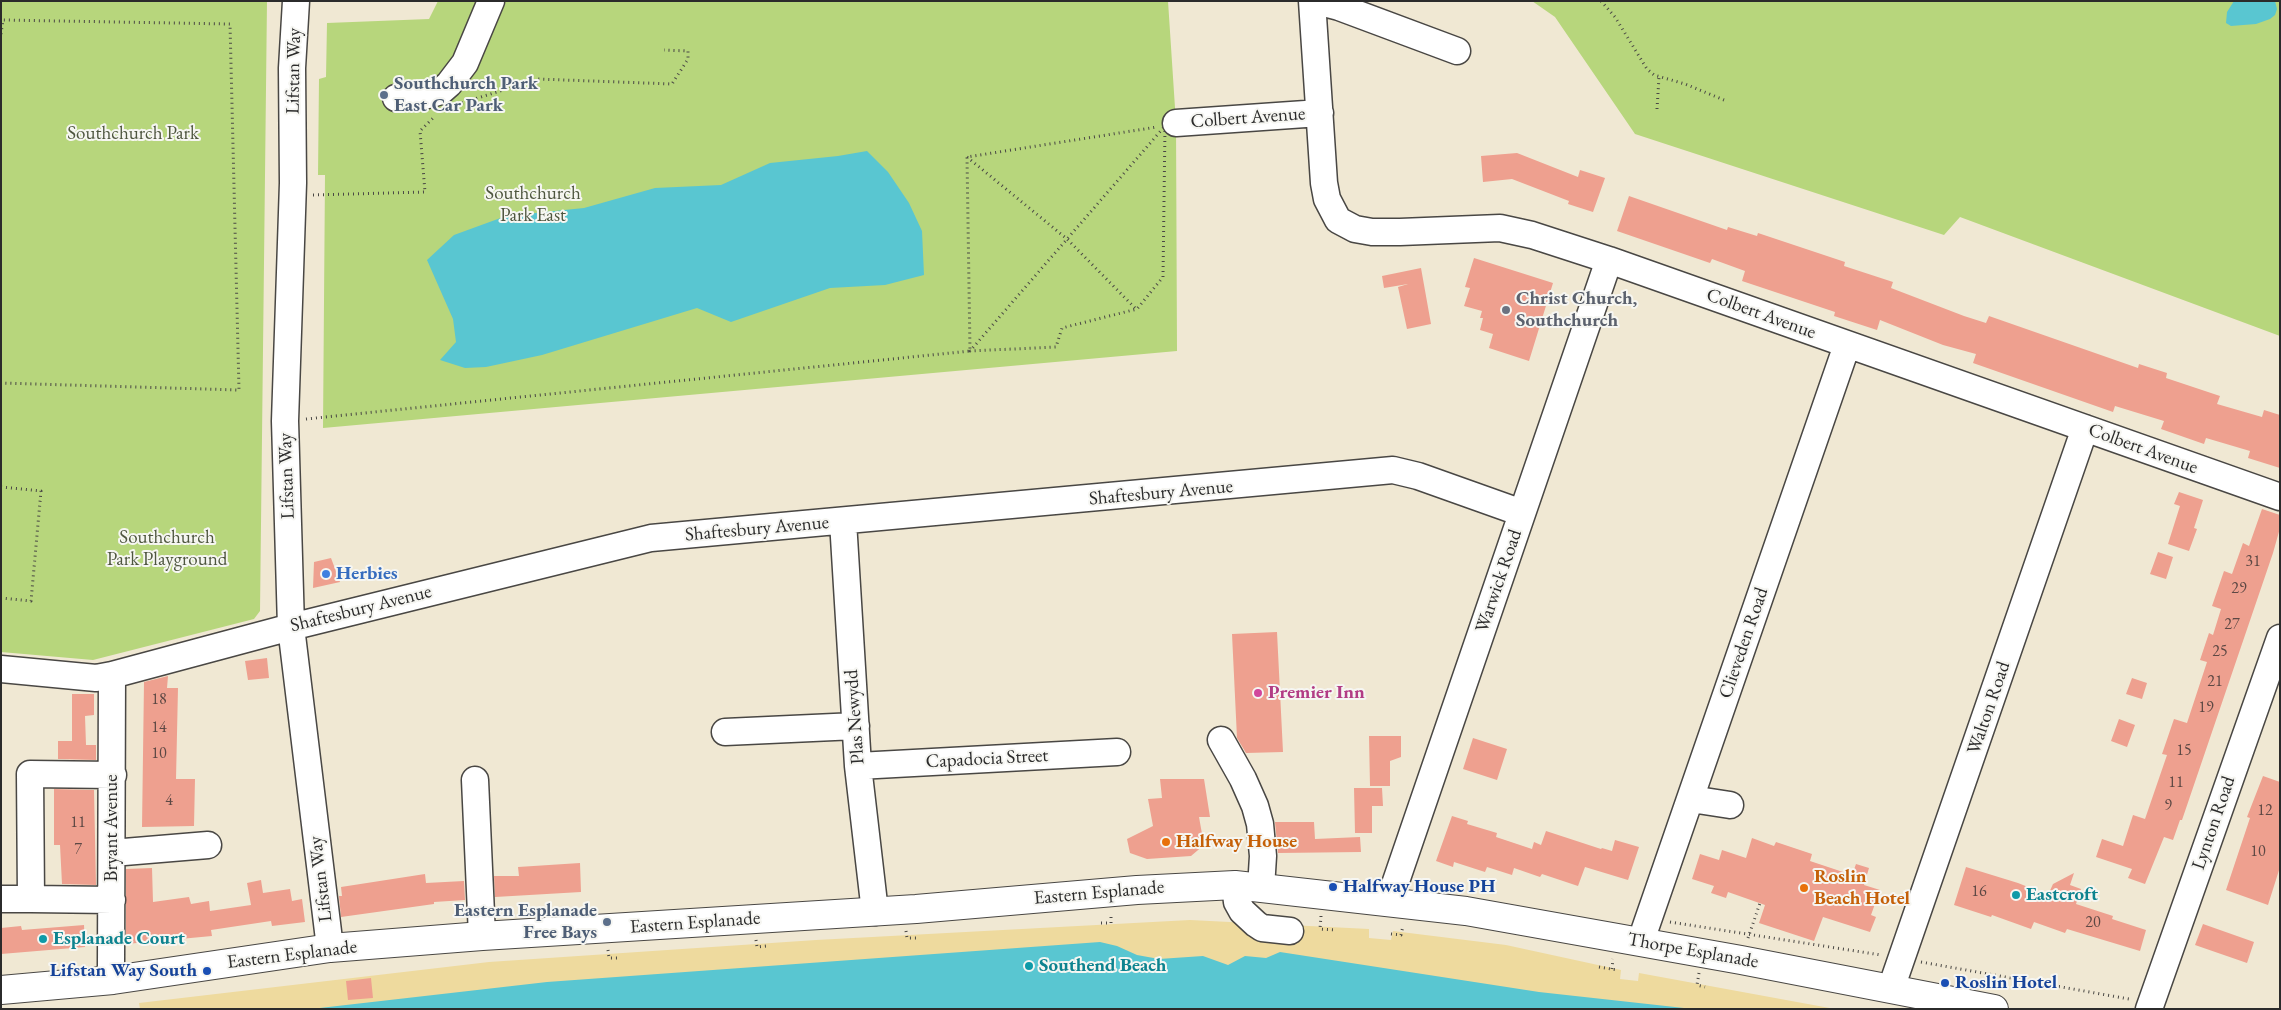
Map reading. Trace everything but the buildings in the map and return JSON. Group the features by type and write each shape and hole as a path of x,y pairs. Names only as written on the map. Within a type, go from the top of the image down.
{"main road":[{"name":"Eastern Esplanade","path":"1,990 113,980 330,948 482,936 875,912 1137,890 1248,887 1393,912"},
{"name":"Thorpe Esplanade","path":"1393,912 1466,911 1741,960 1994,1009"}],"street":[{"name":"Lifstan Way","path":"296,1 292,68 293,196 285,421 291,627 330,948"},
{"path":"396,98 428,95 441,91 449,84 464,63 491,1"},
{"name":"Colbert Avenue","path":"1312,1 1324,182 1327,199 1338,220 1355,229 1372,232 1510,229 1610,260 2280,497"},
{"path":"1316,1 1339,7 1457,51"},
{"name":"Colbert Avenue","path":"1171,124 1320,113"},
{"name":"Warwick Road","path":"1393,912 1396,880 1610,260"},
{"name":"Clieveden Road","path":"1644,942 1646,929 1848,345"},
{"name":"Walton Road","path":"1892,989 1894,977 2085,428"},
{"name":"Shaftesbury Avenue","path":"1,669 96,678 112,675 291,627 643,540 1393,470 1412,474 1522,513"},
{"name":"Plas Newydd","path":"843,521 858,766 875,912"},
{"name":"Lynton Road","path":"2149,1009 2280,638"},
{"name":"Bryant Avenue","path":"112,675 111,966 113,980"},
{"path":"725,730 856,726"},
{"path":"1221,740 1243,779 1255,806 1260,824 1263,856 1248,887 1237,902 1242,911 1262,928 1290,930"},
{"name":"Capadocia Street","path":"858,766 1116,752"},
{"path":"31,899 30,774 113,775"},
{"path":"475,780 482,936"},
{"path":"1691,799 1730,805"},
{"path":"112,853 208,845"},
{"path":"1,899 112,900"}],"path":[{"path":"1601,1 1627,34 1647,69 1659,77 1685,84 1724,100"},
{"path":"1,34 3,20 230,24 239,390 1,383"},
{"path":"459,103 538,79 672,84 688,59 688,51 664,50"},
{"path":"1657,109 1659,77"},
{"path":"293,196 425,192 420,131 436,114"},
{"path":"967,157 1171,124"},
{"path":"970,351 1067,239 1171,124"},
{"path":"285,421 970,351 1056,347 1062,328 1137,309 1163,277 1171,124"},
{"path":"967,157 1067,239 1137,309"},
{"path":"967,157 970,351"},
{"path":"1,487 41,491 31,600 1,598"},
{"path":"1741,960 1760,903"},
{"path":"1322,911 1320,929 1334,930"},
{"path":"1393,912 1412,925"},
{"path":"1101,923 1111,923 1111,916"},
{"path":"906,930 907,938 919,938"},
{"path":"1391,934 1401,935"},
{"path":"756,939 757,947 767,946"},
{"path":"608,950 609,958 620,958"},
{"path":"1600,967 1617,970"},
{"path":"1697,985 1705,987"}],"green space":[{"name":"Southchurch Park","path":"1,1 267,1 260,611 254,619 93,660 1,652"},
{"name":"Southchurch Park East","path":"438,1 1168,1 1176,123 1177,351 323,428 325,175 318,175 319,79 326,77 327,23 429,19"},
{"path":"1532,1 2280,1 2280,336 1960,217 1944,235 1635,134 1555,17"}],"sand":[{"name":"Southend Beach","path":"1190,920 1369,929 1369,938 1391,940 1393,931 1506,945 1621,970 1620,979 1638,981 1639,973 1835,1009 140,1009 139,1003 489,962 816,940"}],"water":[{"path":"2234,1 2275,1 2277,9 2275,15 2270,19 2256,24 2231,26 2226,23 2227,12"},
{"path":"867,151 888,172 909,203 922,231 924,275 885,285 830,288 731,322 697,308 542,355 486,367 465,368 440,360 456,342 453,319 427,260 454,235 506,216 584,208 655,188 721,185 770,163"},
{"path":"1100,942 1117,946 1137,955 1159,959 1203,956 1228,965 1245,956 1266,958 1280,952 1539,992 1693,1009 311,1009 547,982"}],"place":[{"name":"Southchurch Park East Car Park","path":"384,95"},
{"name":"Christ Church, Southchurch","path":"1506,310"},
{"name":"Herbies","path":"326,574"},
{"name":"Premier Inn","path":"1258,693"},
{"name":"Halfway House","path":"1166,842"},
{"name":"Halfway House PH","path":"1333,887"},
{"name":"Roslin Beach Hotel","path":"1804,888"},
{"name":"Eastcroft","path":"2016,895"},
{"name":"Eastern Esplanade Free Bays","path":"607,922"},
{"name":"Esplanade Court","path":"43,939"},
{"name":"Southend Beach","path":"1029,966"},
{"name":"Lifstan Way South","path":"207,971"},
{"name":"Roslin Hotel","path":"1945,983"}],"park label":[{"name":"Southchurch Park Playground","path":"167,549"}]}
